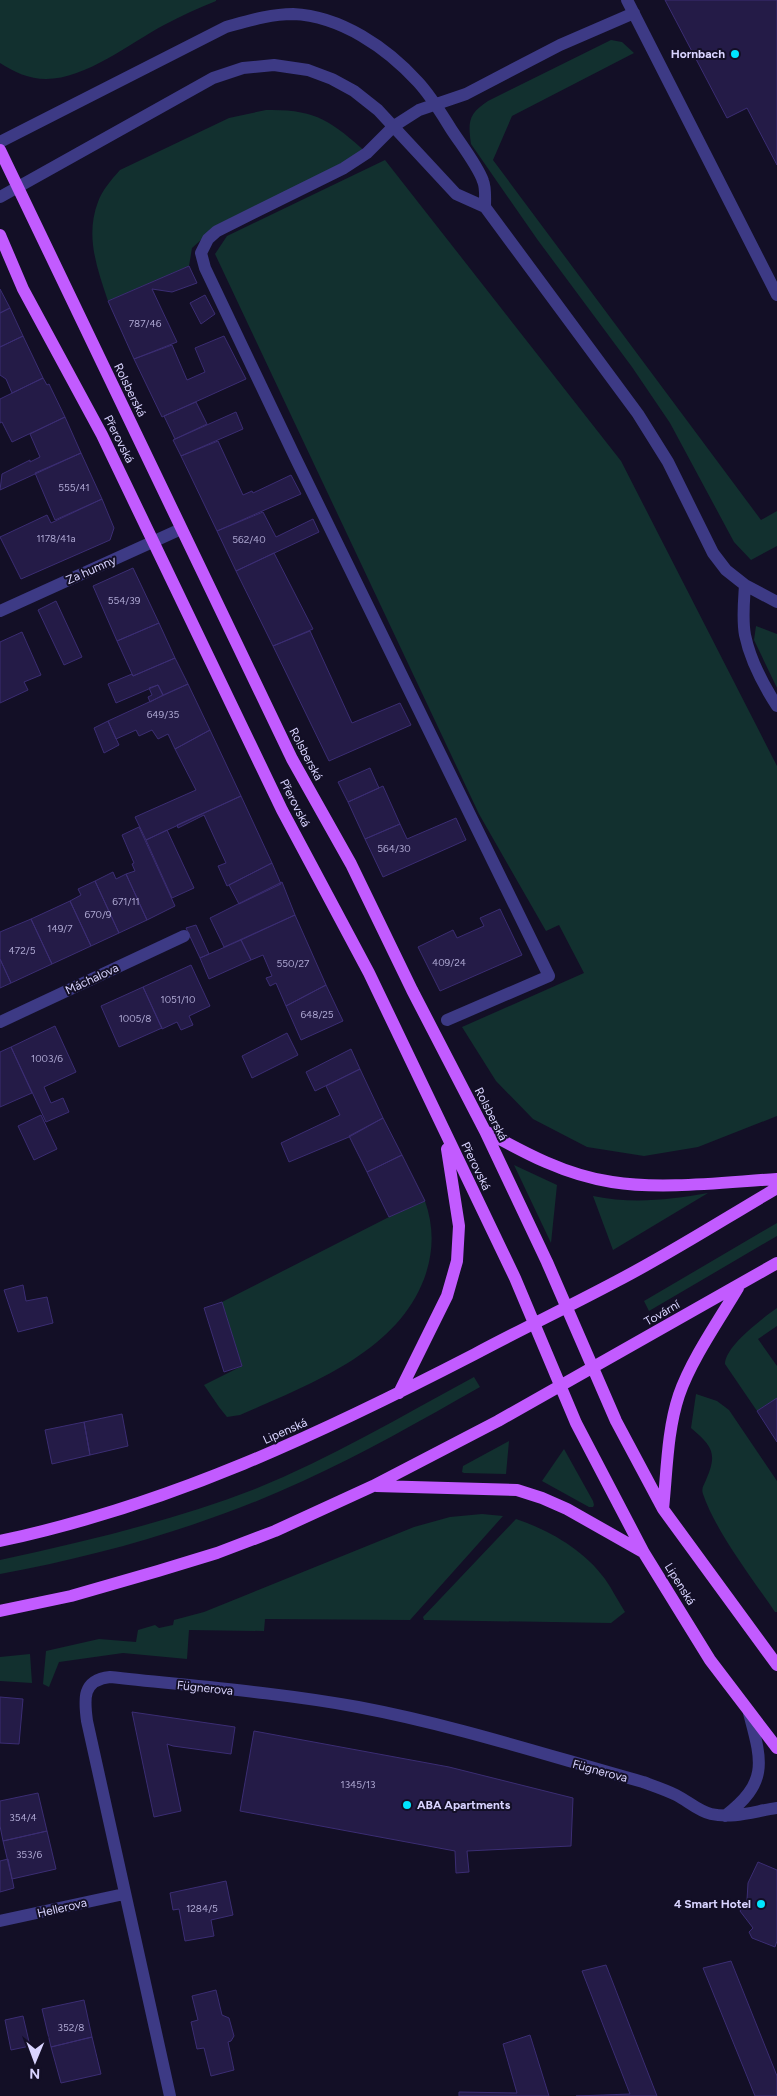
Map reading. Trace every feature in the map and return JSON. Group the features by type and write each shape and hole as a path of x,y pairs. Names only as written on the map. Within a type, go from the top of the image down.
{"main road":[{"name":"Rolsberská","path":"0,150 292,759 351,864 412,990 485,1131 567,1307 616,1421 663,1509 777,1665"},
{"name":"Přerovská","path":"0,235 24,289 102,435 282,810 369,973 515,1278 576,1423"},
{"path":"485,1131 538,1160 583,1176 612,1182 648,1185 777,1179"},
{"path":"399,1393 447,1296 457,1261 459,1226 445,1134"},
{"path":"567,1307 619,1280 777,1188"},
{"name":"Tovární","path":"560,1386 777,1263"},
{"path":"663,1509 671,1434 679,1396 704,1344 739,1286"},
{"name":"Lipenská","path":"0,1541 77,1522 184,1489 241,1466 399,1393 567,1307"},
{"path":"0,1611 71,1596 217,1553 275,1531 373,1486 498,1421 560,1386"},
{"name":"Lipenská","path":"576,1423 644,1553 710,1660 777,1748"},
{"path":"373,1486 517,1490 542,1498 566,1509 644,1553"}],"street":[{"path":"627,0 777,295"},
{"path":"447,1020 549,976 295,457 205,268 201,253 208,239 217,231 344,168 367,152 394,126 419,110 482,86 560,45 634,13"},
{"path":"0,142 226,27 262,17 293,14 318,18 343,26 369,41 418,82 435,104 484,181 485,208"},
{"path":"0,197 213,78 243,68 274,65 308,70 354,91 394,126 456,194 485,208 638,414 668,462 714,553 726,570 745,585 777,602"},
{"name":"Za humny","path":"0,611 181,529"},
{"path":"745,585 743,616 745,634 750,652 777,706"},
{"name":"Máchalova","path":"0,1022 184,936"},
{"name":"Fügnerova","path":"170,2096 124,1894 86,1709 88,1687 100,1678 110,1677 274,1695 386,1713 643,1782 678,1796 698,1809 710,1814 725,1816 744,1815 777,1808"},
{"path":"725,1816 748,1796 759,1771 758,1743 750,1713"},
{"name":"Hellerova","path":"0,1922 124,1894"}],"green space":[{"path":"0,0 216,1 164,25 92,67 77,73 46,79 22,74 0,63"},
{"path":"611,40 622,42 634,53 512,116 493,160 761,520 777,511 777,546 751,560 734,542 670,423 632,367 537,239 471,144 471,119 476,110 481,106"},
{"path":"266,110 298,112 322,119 367,153 202,239 192,248 189,266 108,301 94,252 94,215 102,193 120,170 229,118"},
{"path":"385,160 621,461 777,766 777,1116 698,1147 644,1156 587,1147 533,1119 496,1081 462,1027 584,973 559,925 546,931 479,814 215,254 227,236"},
{"path":"756,626 777,634 777,688 754,640"},
{"path":"514,1165 557,1185 551,1243"},
{"path":"708,1193 613,1250 593,1196 622,1200 650,1200"},
{"path":"425,1201 430,1220 432,1240 430,1259 424,1279 411,1305 393,1327 371,1347 347,1364 294,1392 240,1415 227,1417 204,1385 242,1366 222,1302 389,1217"},
{"path":"777,1223 777,1236 649,1311 644,1301"},
{"path":"777,1308 777,1326 758,1339 777,1366 777,1398 757,1411 725,1364 731,1349 738,1341 754,1325"},
{"path":"474,1377 480,1387 371,1448 267,1497 193,1525 116,1548 0,1574 0,1560 161,1521 255,1489 339,1450"},
{"path":"696,1394 717,1401 729,1410 777,1481 777,1612 775,1612 725,1539 703,1494 703,1488 712,1463 712,1456 708,1445 691,1428"},
{"path":"509,1441 506,1474 462,1472 463,1466"},
{"path":"564,1449 593,1501 593,1507 589,1507 542,1481"},
{"path":"482,1514 503,1516 410,1620 265,1619 264,1631 189,1630 187,1659 123,1653 59,1662 49,1687 43,1684 46,1651 99,1639 136,1642 138,1630 155,1625 159,1628 173,1625 174,1620 204,1612 414,1527 450,1517"},
{"path":"516,1519 553,1535 587,1559 605,1579 625,1612 611,1623 424,1620 423,1617"},
{"path":"30,1654 32,1683 0,1681 0,1657"}],"building":[{"name":"Hornbach","path":"665,0 777,0 777,165 747,108 727,118"},
{"path":"189,266 197,283 172,292 152,289 177,342 134,359 108,301"},
{"path":"0,289 10,308 0,313"},
{"path":"205,295 215,314 201,324 190,303"},
{"path":"10,308 23,336 0,347 0,313"},
{"path":"23,336 43,378 12,393 6,379 0,375 0,347"},
{"path":"224,336 246,379 162,417 134,359 172,345 187,380 205,372 195,348"},
{"path":"43,378 47,385 49,384 65,417 12,442 2,422 0,423 0,399"},
{"path":"196,402 207,424 175,439 164,416"},
{"path":"236,412 243,429 181,456 173,440"},
{"path":"65,417 81,453 0,490 2,474 40,457 30,434"},
{"path":"218,441 243,495 252,491 253,493 291,475 301,494 217,531 181,456"},
{"path":"81,453 102,499 55,520 35,473"},
{"path":"102,499 114,528 110,540 21,579 0,537 47,515 51,523"},
{"path":"263,512 276,537 313,519 319,532 236,571 217,531"},
{"path":"274,553 313,629 273,646 236,571"},
{"path":"133,568 159,623 117,641 93,586"},
{"path":"56,601 82,657 64,665 38,610"},
{"path":"159,623 175,658 133,676 117,641"},
{"path":"310,631 352,723 400,703 411,725 329,761 273,646"},
{"path":"22,632 41,675 24,682 28,690 0,703 0,642"},
{"path":"175,658 188,684 163,695 158,685 116,703 108,684 132,674 133,676"},
{"path":"188,684 210,730 175,749 168,734 158,739 152,730 139,736 136,730 116,739 108,721"},
{"path":"158,685 163,695 150,702 148,697 152,695 149,688"},
{"path":"108,721 119,745 104,753 94,728"},
{"path":"210,730 241,796 146,840 135,817 196,790 175,749"},
{"path":"370,768 379,788 348,802 338,782"},
{"path":"383,786 400,824 365,839 348,802"},
{"path":"241,796 272,863 227,886 218,866 226,863 204,815 178,828 177,825"},
{"path":"456,818 466,840 383,877 365,839 400,824 407,839"},
{"path":"139,827 175,906 147,920 126,874 135,871 132,864 134,863 122,835"},
{"path":"167,830 194,888 172,898 146,840"},
{"path":"272,863 281,884 239,904 229,885"},
{"path":"113,872 116,879 126,874 147,920 119,933 95,881"},
{"path":"95,881 119,933 91,946 70,901 81,895 78,889"},
{"path":"282,882 295,915 224,947 210,918"},
{"path":"70,901 91,946 52,964 31,919"},
{"path":"500,909 522,955 440,991 418,947 453,930 457,938 484,926 480,918"},
{"path":"295,915 326,985 286,1006 276,983 270,986 266,978 272,976 263,955 251,960 241,940"},
{"path":"31,919 52,964 11,983 0,959 0,932"},
{"path":"196,925 209,954 200,958 186,928"},
{"path":"241,940 251,960 209,979 200,958"},
{"path":"0,959 11,983 0,988"},
{"path":"191,965 210,1006 189,1016 193,1025 181,1030 177,1022 162,1029 143,987"},
{"path":"326,985 343,1021 301,1040 286,1006"},
{"path":"143,987 162,1028 119,1047 101,1006"},
{"path":"55,1026 76,1072 44,1087 51,1103 63,1098 69,1112 46,1122 11,1047"},
{"path":"287,1033 298,1055 252,1078 242,1056"},
{"path":"11,1047 32,1093 0,1107 0,1052"},
{"path":"351,1049 360,1069 315,1091 306,1072"},
{"path":"360,1069 383,1118 349,1137 289,1162 281,1143 340,1115 326,1086"},
{"path":"41,1115 57,1149 34,1160 18,1126"},
{"path":"383,1118 402,1155 367,1172 349,1136"},
{"path":"402,1155 425,1201 389,1217 367,1172"},
{"path":"23,1285 26,1301 47,1297 53,1323 18,1332 4,1290"},
{"path":"222,1302 242,1366 224,1372 204,1308"},
{"path":"777,1398 777,1442 757,1411"},
{"path":"122,1414 128,1446 90,1455 84,1422"},
{"path":"84,1422 90,1455 52,1464 45,1430"},
{"path":"0,1697 23,1699 19,1744 0,1743"},
{"path":"132,1712 235,1727 231,1754 167,1744 181,1811 154,1817"},
{"name":"ABA Apartments","path":"254,1731 449,1767 573,1798 571,1846 467,1851 469,1872 456,1873 455,1851 240,1811"},
{"path":"38,1793 47,1831 3,1841 0,1826 0,1801"},
{"path":"47,1831 56,1869 12,1879 3,1841"},
{"path":"8,1859 14,1888 0,1892 0,1861"},
{"name":"4 Smart Hotel","path":"758,1862 777,1870 777,1941 775,1947 752,1938 749,1932 753,1928 740,1911 747,1900 748,1883"},
{"path":"226,1881 233,1915 211,1920 214,1936 185,1941 179,1909 173,1910 170,1893"},
{"path":"731,1961 777,2076 777,2096 755,2096 703,1968"},
{"path":"606,1965 657,2096 576,2096 630,2094 582,1971"},
{"path":"216,1990 222,2015 229,2018 234,2036 228,2042 234,2070 211,2076 204,2048 197,2049 191,2022 198,2020 192,1996"},
{"path":"84,2000 92,2037 51,2047 42,2009"},
{"path":"23,2016 30,2046 11,2050 5,2020"},
{"path":"530,2035 549,2096 459,2096 459,2092 517,2093 503,2044"},
{"path":"92,2037 101,2074 61,2083 51,2047"}],"place":[{"name":"Hornbach","path":"735,54"},
{"name":"ABA Apartments","path":"407,1805"},
{"name":"4 Smart Hotel","path":"761,1904"}]}
